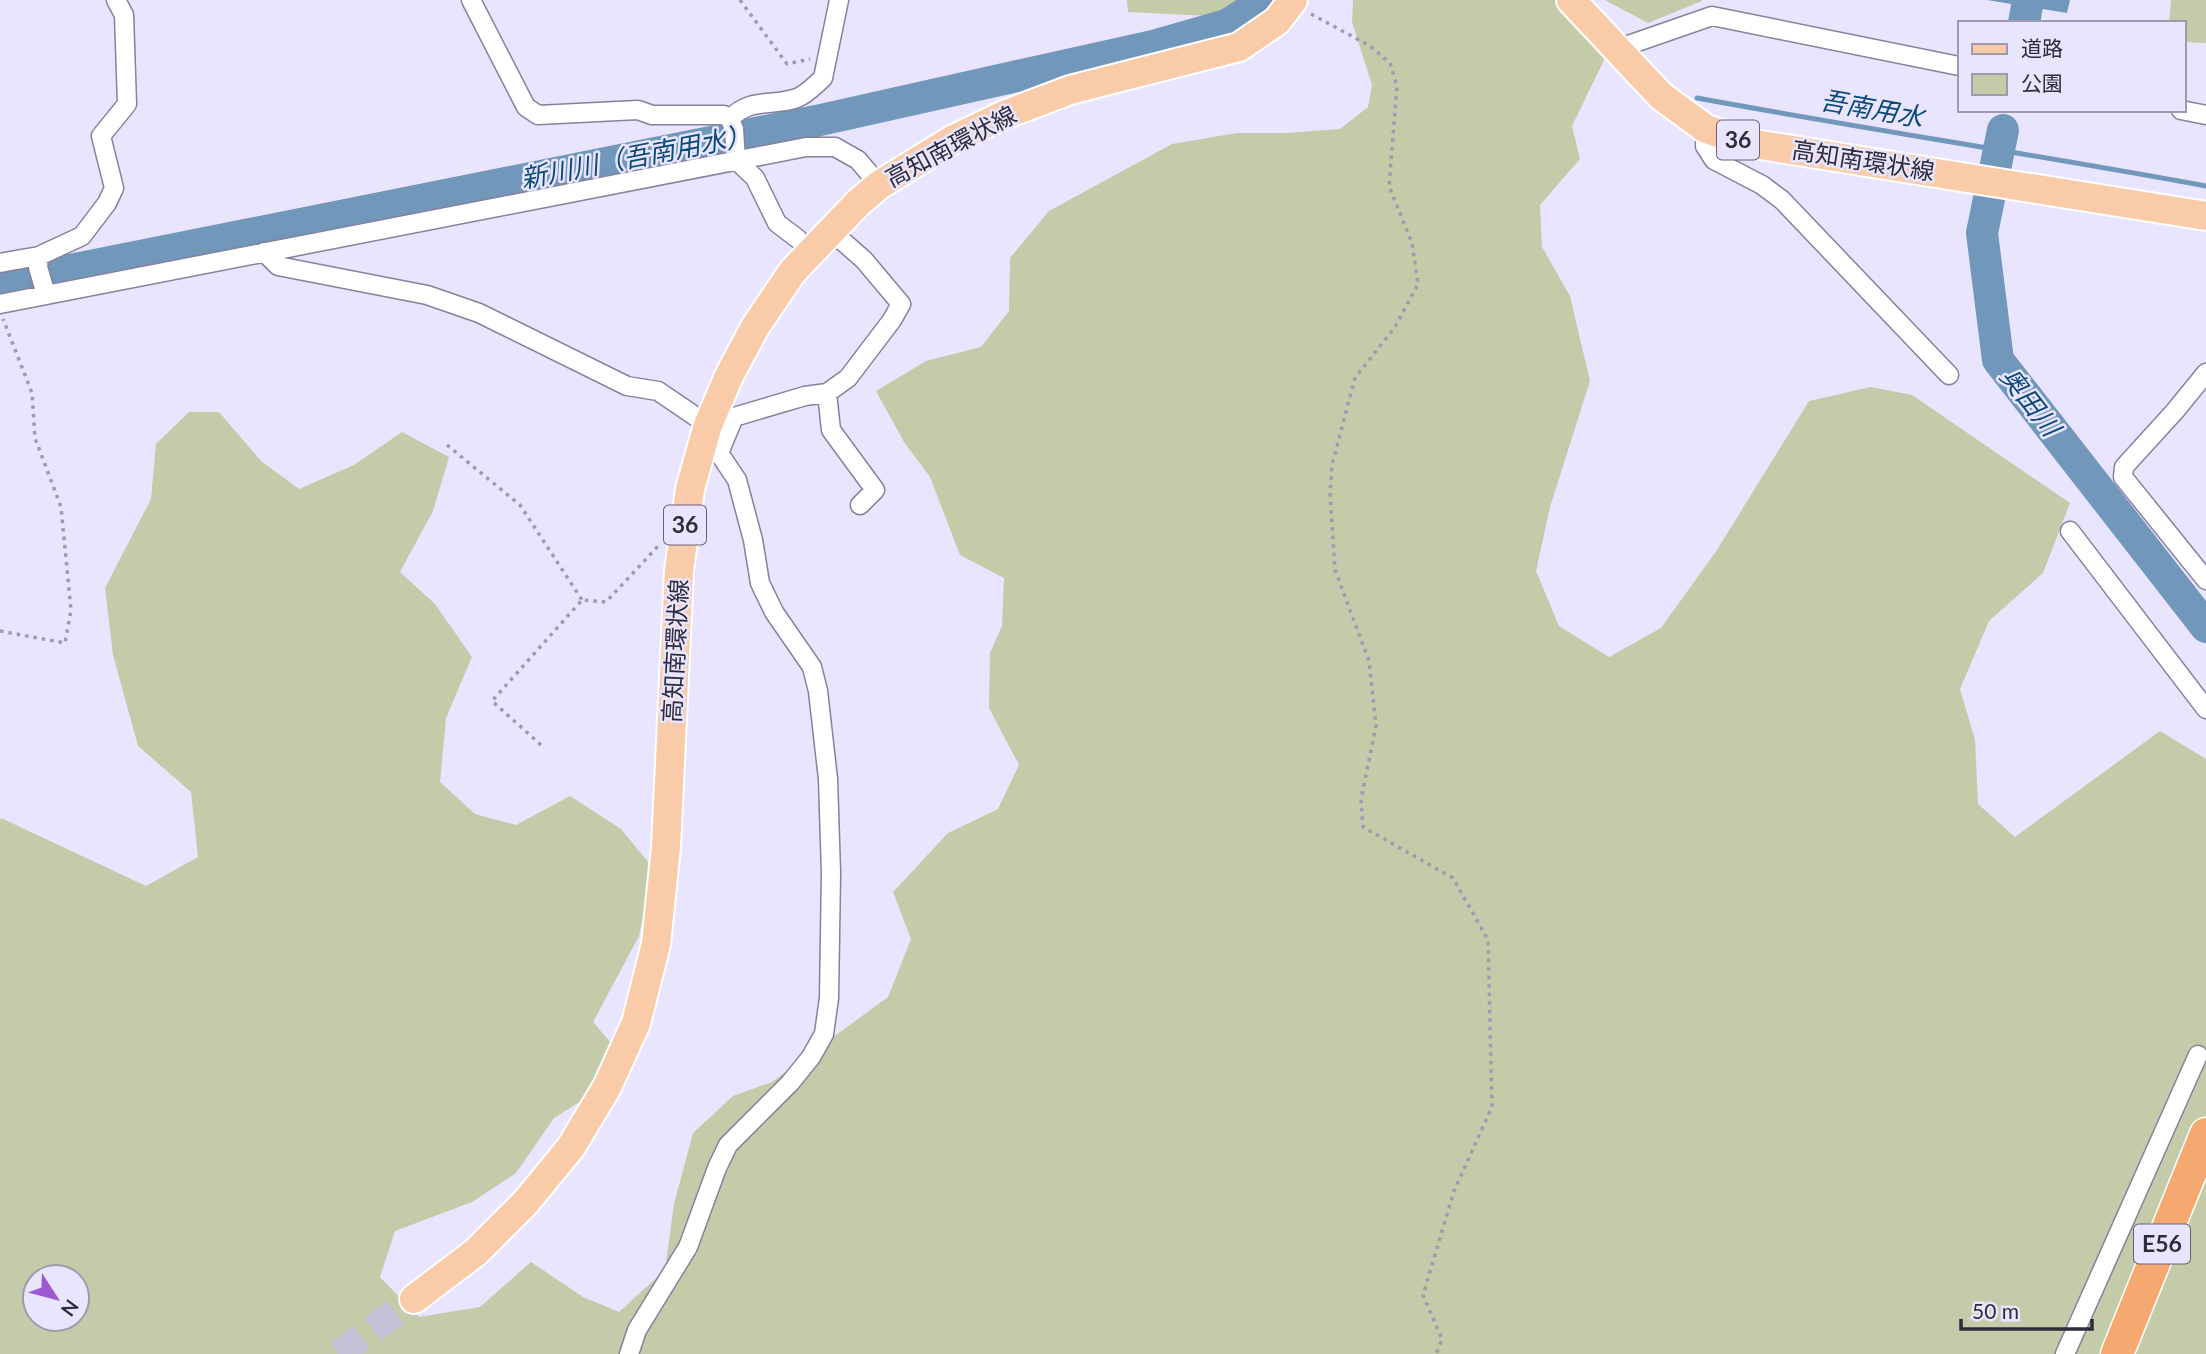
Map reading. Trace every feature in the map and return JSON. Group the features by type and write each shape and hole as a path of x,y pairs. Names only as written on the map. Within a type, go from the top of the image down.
{"highway":[{"name":"E56","path":"2117,1354 2206,1134"}],"main road":[{"name":"高知南環状線","path":"1572,0 1661,96 1706,128 1748,143 2206,216"},
{"name":"高知南環状線","path":"414,1299 477,1252 526,1202 571,1147 607,1087 636,1023 656,944 666,847 679,570 690,489 717,429 729,376 755,327 793,271 879,185 954,139 1004,115 1070,90 1239,47 1277,21 1291,2"}],"street":[{"path":"0,263 38,261 82,236 107,203 114,188 101,136 127,104 124,15 116,0"},
{"path":"471,0 526,107 538,115 638,110 652,115 724,115 732,124"},
{"path":"798,239 777,223 755,178 736,154 732,124 738,109 797,98 823,78 839,0"},
{"path":"1617,49 1712,16 1958,66"},
{"path":"2185,111 2206,115"},
{"path":"1706,128 1705,146 1714,160 1762,185 1782,200 1949,375"},
{"path":"0,304 45,291 264,252 736,154 835,147 858,160 879,185"},
{"path":"717,429 734,417 827,393 848,377 892,320 901,303 864,260 831,231"},
{"path":"264,252 278,266 427,295 479,313 626,386 658,391 717,429"},
{"path":"38,261 45,291"},
{"path":"2206,373 2124,467 2123,477 2206,580"},
{"path":"827,393 831,430 876,490 860,505"},
{"path":"629,1354 637,1330 688,1247 717,1168 729,1146 790,1083 811,1057 824,1034 829,998 831,873 828,779 818,691 811,667 774,612 760,583 753,540 737,480 719,453 717,429"},
{"path":"2070,531 2206,709"},
{"path":"2065,1354 2198,1055"}],"path":[{"path":"740,0 787,64 829,54"},
{"path":"1291,2 1370,46 1390,63 1397,86 1389,187 1412,243 1418,284 1395,327 1354,378 1332,465 1330,493 1335,570 1369,661 1376,726 1361,799 1363,827 1453,878 1488,940 1492,1107 1454,1191 1423,1295 1442,1339 1436,1354"},
{"path":"0,310 32,393 35,438 61,507 71,610 65,643 0,631"},
{"path":"447,445 520,505 582,600"},
{"path":"582,600 606,602 663,541"},
{"path":"541,745 492,701 582,600"}],"green space":[{"path":"1127,0 1243,0 1209,16 1128,12"},
{"path":"1353,0 1559,0 1607,54 1572,126 1580,159 1540,205 1542,247 1570,296 1590,381 1550,507 1536,571 1559,626 1609,657 1661,628 1717,550 1809,401 1871,387 1912,395 2070,503 2043,573 1989,621 1960,689 1975,740 1978,804 2015,837 2160,731 2206,759 2206,1354 0,1354 0,820 1,818 146,886 198,857 191,792 138,746 113,655 105,588 151,499 156,444 189,412 219,412 261,461 299,489 354,465 402,432 449,457 433,511 400,572 435,604 472,657 446,718 440,782 475,814 516,825 570,796 621,829 653,868 639,936 593,1022 612,1044 592,1094 554,1118 516,1173 472,1202 395,1231 380,1277 419,1317 480,1307 531,1262 583,1297 619,1312 665,1270 674,1204 693,1133 733,1096 772,1082 888,997 911,939 893,892 948,833 998,809 1019,765 989,708 990,653 1002,626 1004,578 960,555 930,477 904,442 876,391 926,361 981,347 1009,311 1010,258 1049,211 1172,144 1237,133 1340,129 1368,107 1372,85 1352,22"},
{"path":"1605,0 1702,0 1702,1 1648,23"},
{"path":"2171,0 2206,0 2206,43 2185,42 2185,21 2169,21"}],"water":[{"path":"1987,0 2070,0 2067,13"}],"waterway":[{"name":"新川川（吾南用水）","path":"0,284 816,121 1157,45 1227,25 1262,0"},
{"name":"奥田川","path":"2024,21 2028,0"},
{"name":"吾南用水","path":"1697,98 2206,186"},
{"name":"奥田川","path":"2003,130 1982,233 1998,360 2206,627"}],"tunnel":[{"path":"339,1354 414,1299"}]}
